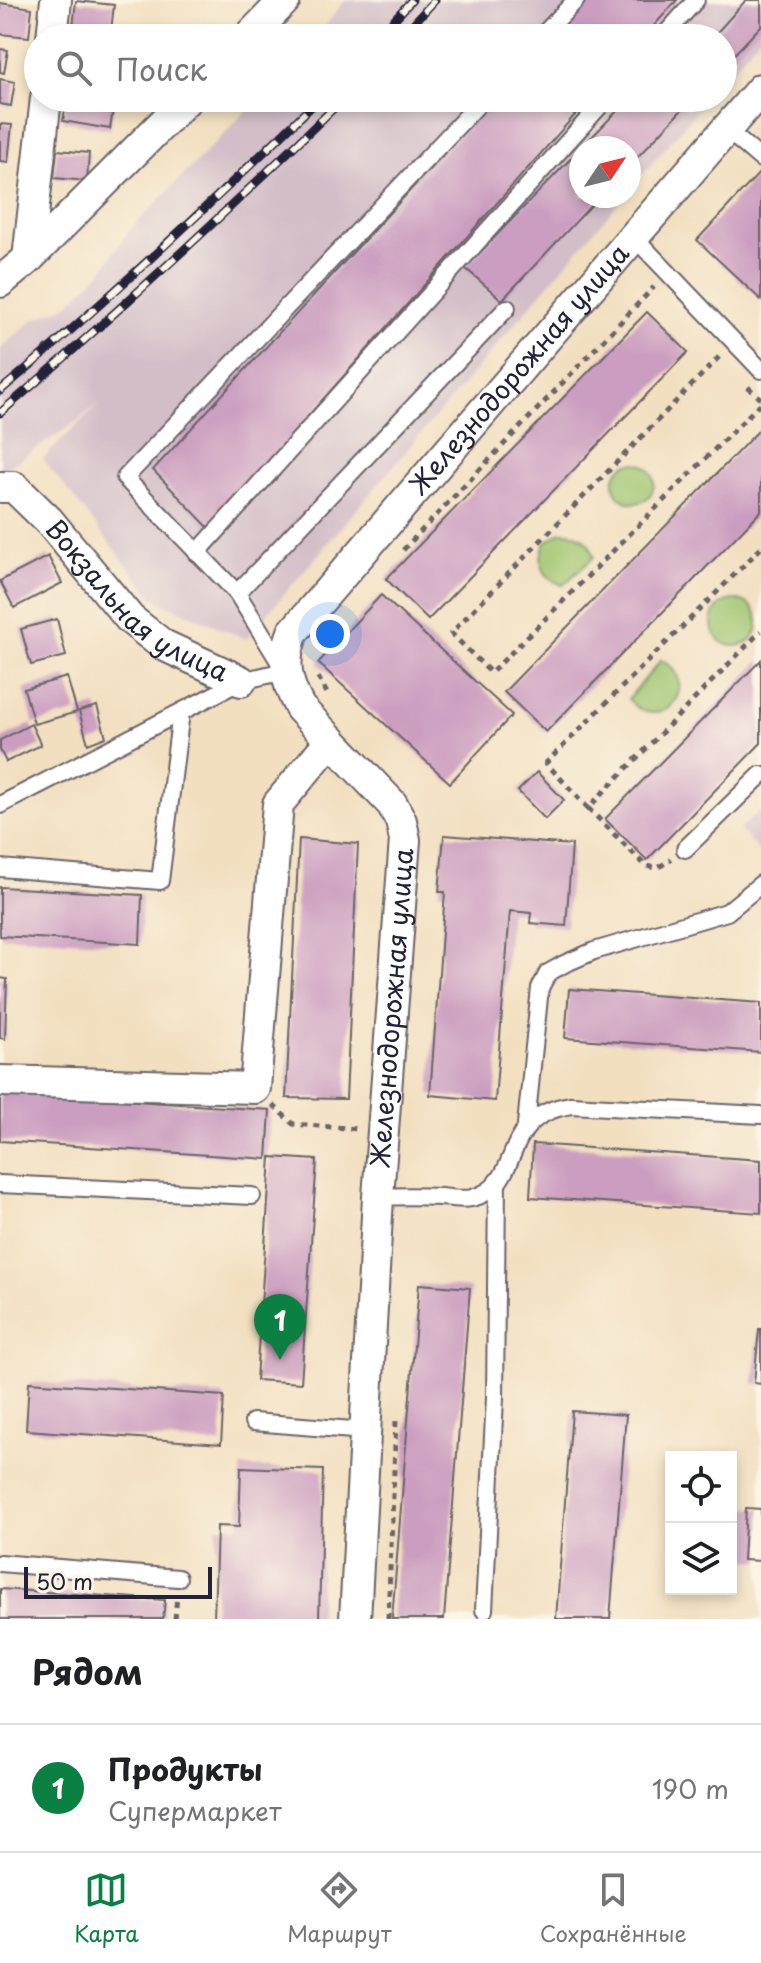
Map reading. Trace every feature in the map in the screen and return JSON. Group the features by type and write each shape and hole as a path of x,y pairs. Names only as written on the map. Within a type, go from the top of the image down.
{"street":[{"path":"53,24 56,0"},
{"path":"262,24 285,0"},
{"name":"Железнодорожная улица","path":"355,1619 378,1197 405,840 401,821 392,804 300,708 290,691 285,671 286,651 293,632 761,89"},
{"path":"28,259 44,112"},
{"path":"0,282 28,259 174,112"},
{"name":"Вокзальная улица","path":"0,487 14,487 34,507 130,619 163,645 241,681"},
{"path":"0,1081 255,1088 278,804 331,740"}],"lane":[{"path":"553,24 576,0"},
{"path":"675,24 696,0"},
{"path":"0,805 241,681 285,671 237,593 125,478 471,112"},
{"path":"197,553 594,112"},
{"path":"727,130 761,159"},
{"path":"634,237 761,370"},
{"path":"237,593 507,308"},
{"path":"0,868 160,881 181,712"},
{"path":"685,849 761,775"},
{"path":"526,1125 540,988 548,973 594,951 727,912 761,884"},
{"path":"378,1197 471,1198 490,1189 504,1175 526,1125 554,1107 571,1105 761,1115"},
{"path":"484,1610 495,1398 497,1181"},
{"path":"0,1184 252,1196"},
{"path":"253,1422 365,1431"},
{"path":"0,1563 178,1578"}],"path":[{"path":"401,552 654,287"},
{"path":"719,357 451,633 491,673 761,403"},
{"path":"685,849 658,868 646,866 546,763 761,548"},
{"path":"588,808 761,631"},
{"path":"315,671 334,705"},
{"path":"255,1088 293,1124 384,1131"}],"shaded area":[{"path":"345,0 761,0 761,35 737,63 737,24 327,24"},
{"path":"245,112 696,112 641,176 641,136 569,136 569,208 614,208 246,639 154,599 43,459 100,402 0,473 0,349 34,319 66,306 102,271 127,233"},
{"path":"761,810 761,849 759,851 739,829"}],"green space":[{"path":"634,463 648,469 654,483 648,497 634,503 620,497 614,483 620,469"},
{"path":"561,532 582,537 594,557 563,585 550,578 541,562 546,542"},
{"path":"735,600 751,607 758,623 751,639 735,646 719,639 712,623 719,607"},
{"path":"661,660 674,670 679,681 678,693 673,703 664,710 653,713 640,710 628,699"}],"building":[{"path":"585,0 677,0 656,24 563,24"},
{"path":"746,0 761,0 761,26 737,51 737,24 725,24"},
{"path":"76,1 114,5 112,24 73,24"},
{"path":"0,3 32,8 30,24 24,24 24,36 0,34"},
{"path":"0,49 8,50 4,73 0,72"},
{"path":"0,79 15,82 11,106 0,104"},
{"path":"65,112 113,112 110,129 63,121"},
{"path":"482,112 578,112 209,528 153,470"},
{"path":"616,112 680,112 641,153 641,136 593,136"},
{"path":"0,124 12,125 8,162 0,161"},
{"path":"57,150 89,153 87,181 54,178"},
{"path":"569,160 569,208 589,208 502,300 465,268"},
{"path":"761,171 761,300 697,240"},
{"path":"647,312 688,352 428,620 386,579"},
{"path":"761,428 761,511 546,732 504,692"},
{"path":"48,556 62,583 14,608 0,581"},
{"path":"381,595 512,715 450,783 318,663"},
{"path":"57,619 66,656 31,665 21,629"},
{"path":"761,660 761,743 647,860 605,819"},
{"path":"67,677 77,712 34,724 24,689"},
{"path":"97,706 106,737 88,744 79,711"},
{"path":"31,724 41,745 6,762 0,750 0,740"},
{"path":"537,772 564,800 545,819 518,791"},
{"path":"444,835 572,845 566,926 530,923 531,913 510,911 495,1101 430,1095 445,892 439,892"},
{"path":"299,839 358,844 346,1099 286,1098"},
{"path":"0,887 142,895 140,944 0,936"},
{"path":"0,978 7,979 5,1039 0,1038"},
{"path":"569,989 761,1003 761,1052 565,1038"},
{"path":"0,1092 270,1110 267,1159 0,1141"},
{"path":"533,1144 761,1160 761,1213 530,1197"},
{"path":"271,1157 317,1160 301,1383 256,1380"},
{"path":"419,1284 470,1288 444,1619 392,1619"},
{"path":"761,1329 761,1384 754,1383"},
{"path":"29,1382 224,1396 221,1444 26,1430"},
{"path":"572,1411 626,1415 610,1619 556,1619"},
{"path":"241,1467 323,1470 319,1619 214,1619 217,1526 239,1527"},
{"path":"746,1508 761,1509 761,1561 743,1560"},
{"path":"0,1589 165,1600 163,1619 0,1619"}],"railway":[{"path":"390,24 412,0"},
{"path":"413,24 435,0"},
{"path":"0,391 163,248 305,112"},
{"path":"0,413 175,258 329,112"}],"place":[{"name":"Продукты","path":"280,1360"}]}
